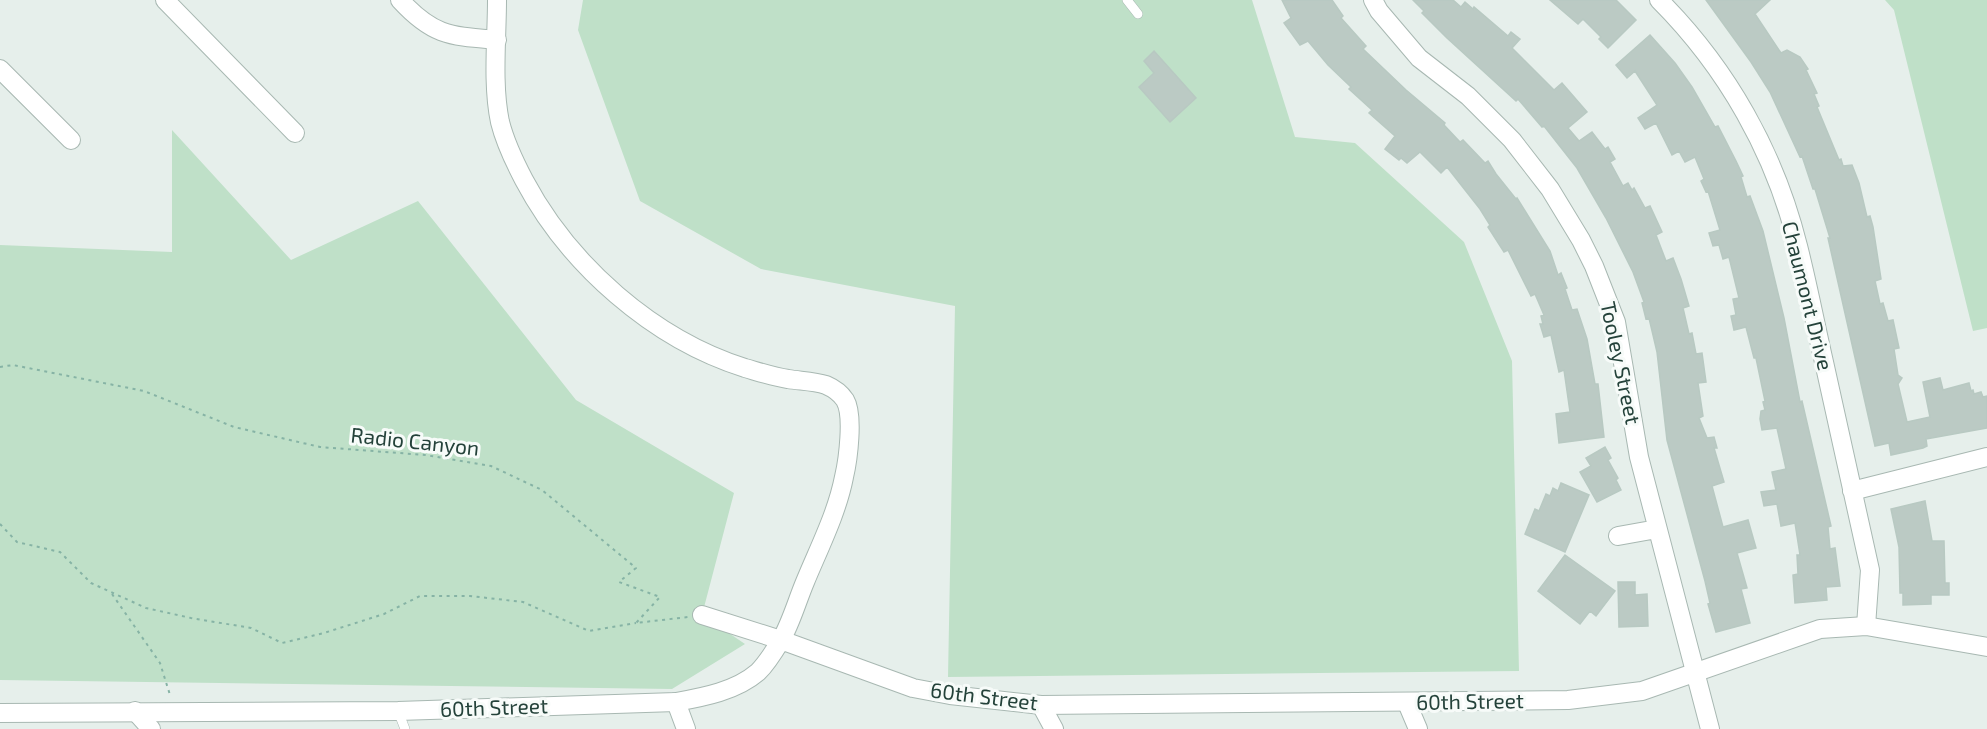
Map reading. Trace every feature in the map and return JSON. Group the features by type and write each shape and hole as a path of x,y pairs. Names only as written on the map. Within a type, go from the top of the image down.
{"street":[{"path":"165,0 296,134"},
{"path":"400,0 417,18 436,31 459,37 497,40"},
{"path":"497,0 497,92 500,121 513,159 540,208 559,236 595,275 636,311 708,353 743,367 785,379 827,385 846,401 849,414 844,478 837,505 781,640 702,615"},
{"name":"Tooley Street","path":"1373,0 1379,11 1419,58 1468,96 1512,140 1550,189 1581,240 1594,267 1616,322 1639,457 1710,729"},
{"name":"Chaumont Drive","path":"1659,0 1701,47 1739,102 1755,130 1777,181 1798,244 1870,570 1866,626"},
{"path":"0,69 72,140"},
{"path":"1852,491 1987,457"},
{"path":"1618,536 1657,529"},
{"name":"60th Street","path":"0,713 398,711 676,702 706,697 733,686 758,671 781,640 913,688 950,695 1041,705 1568,700 1642,691 1820,629 1866,626 1987,647"},
{"path":"676,702 686,729"},
{"path":"1407,703 1419,729"},
{"path":"1041,705 1054,729"},
{"path":"135,711 151,729"}],"lane":[{"path":"1127,0 1138,14"},
{"path":"398,711 405,729"}],"path":[{"name":"Radio Canyon","path":"0,367 13,365 144,391 234,427 320,447 425,455 491,466 542,490 636,568 619,582 660,597 636,623"},
{"path":"0,524 17,542 60,552 91,583 146,608 251,628 282,643 324,633 384,614 420,596 470,596 524,602 589,631 702,615"},
{"path":"111,592 160,663 170,695"}],"green space":[{"path":"583,0 1252,0 1295,137 1355,143 1464,242 1512,361 1519,671 948,677 955,306 761,269 640,201 578,30"},
{"path":"1885,0 1987,0 1987,328 1973,331 1894,10"},
{"path":"172,130 291,260 418,201 576,400 734,493 702,615 745,644 672,689 0,680 0,245 172,252"}],"building":[{"path":"1282,0 1332,0 1343,16 1341,18 1366,46 1363,49 1445,123 1444,125 1460,142 1463,140 1485,163 1488,161 1517,198 1550,251 1558,275 1561,273 1572,310 1577,309 1587,339 1595,384 1598,384 1604,437 1559,443 1556,414 1570,412 1564,370 1559,372 1551,335 1544,337 1540,324 1543,324 1541,316 1544,315 1535,294 1531,296 1508,250 1504,252 1480,209 1447,167 1441,173 1420,152 1407,163 1385,149 1395,136 1369,113 1372,110 1349,89 1351,87 1308,41 1300,45 1284,23 1291,18"},
{"path":"1413,0 1453,0 1461,7 1465,2 1508,36 1511,32 1520,39 1512,48 1554,90 1562,83 1587,112 1568,128 1579,141 1592,132 1605,149 1608,147 1615,159 1610,162 1623,186 1628,183 1632,190 1634,188 1645,208 1650,206 1662,232 1656,235 1666,261 1673,258 1681,279 1689,306 1683,308 1689,334 1692,333 1696,354 1702,353 1706,382 1698,383 1703,416 1699,418 1707,438 1714,437 1717,448 1714,448 1724,482 1712,486 1723,527 1748,520 1756,548 1737,553 1747,588 1741,589 1750,623 1716,632 1708,604 1710,603 1705,581 1667,440 1657,352 1649,318 1646,319 1642,303 1644,302 1633,272 1606,218 1577,168 1544,126 1542,127 1518,99 1516,101 1447,38 1422,13 1424,11"},
{"path":"1550,0 1616,0 1636,20 1608,48 1599,39 1601,37 1583,19 1578,24"},
{"path":"1706,0 1770,0 1755,14 1781,53 1787,50 1800,57 1808,69 1806,70 1817,93 1814,94 1819,106 1817,107 1839,160 1841,159 1843,166 1852,165 1867,217 1870,216 1881,279 1875,281 1880,304 1883,303 1888,321 1893,320 1899,348 1894,349 1898,375 1902,378 1898,384 1907,422 1930,417 1923,382 1940,378 1943,390 1969,383 1974,394 1981,392 1983,397 1987,396 1987,428 1926,439 1927,446 1923,448 1891,455 1889,443 1875,446 1828,238 1830,238 1815,189 1813,189 1802,156 1800,157 1770,92"},
{"path":"1650,35 1675,63 1715,127 1718,126 1743,176 1741,177 1747,197 1750,196 1763,231 1784,318 1800,402 1802,401 1831,526 1828,527 1830,549 1835,548 1840,586 1826,587 1827,600 1795,603 1793,575 1798,574 1797,555 1800,555 1795,523 1781,526 1777,504 1764,506 1761,492 1776,490 1772,472 1786,469 1777,428 1762,430 1760,419 1761,411 1765,410 1763,402 1765,401 1756,358 1754,358 1746,327 1734,330 1731,316 1736,315 1733,299 1739,298 1729,257 1723,259 1719,245 1713,246 1709,233 1720,230 1708,191 1706,192 1701,181 1704,179 1695,157 1685,162 1679,151 1672,155 1656,123 1645,129 1638,118 1657,105 1635,71 1627,78 1616,65"},
{"path":"1154,51 1196,98 1170,122 1139,87 1154,73 1144,61"},
{"path":"1605,447 1621,490 1597,502 1580,472 1591,466 1586,458"},
{"path":"1561,483 1589,495 1565,552 1525,534 1535,509 1539,511 1546,494 1550,496 1553,488 1558,491"},
{"path":"1925,501 1932,541 1944,541 1945,583 1949,583 1949,595 1931,595 1931,604 1903,605 1903,593 1900,593 1899,547 1891,509"},
{"path":"1565,555 1615,591 1596,616 1590,611 1580,624 1538,591"},
{"path":"1618,582 1635,582 1635,595 1647,594 1648,626 1619,627"}]}
